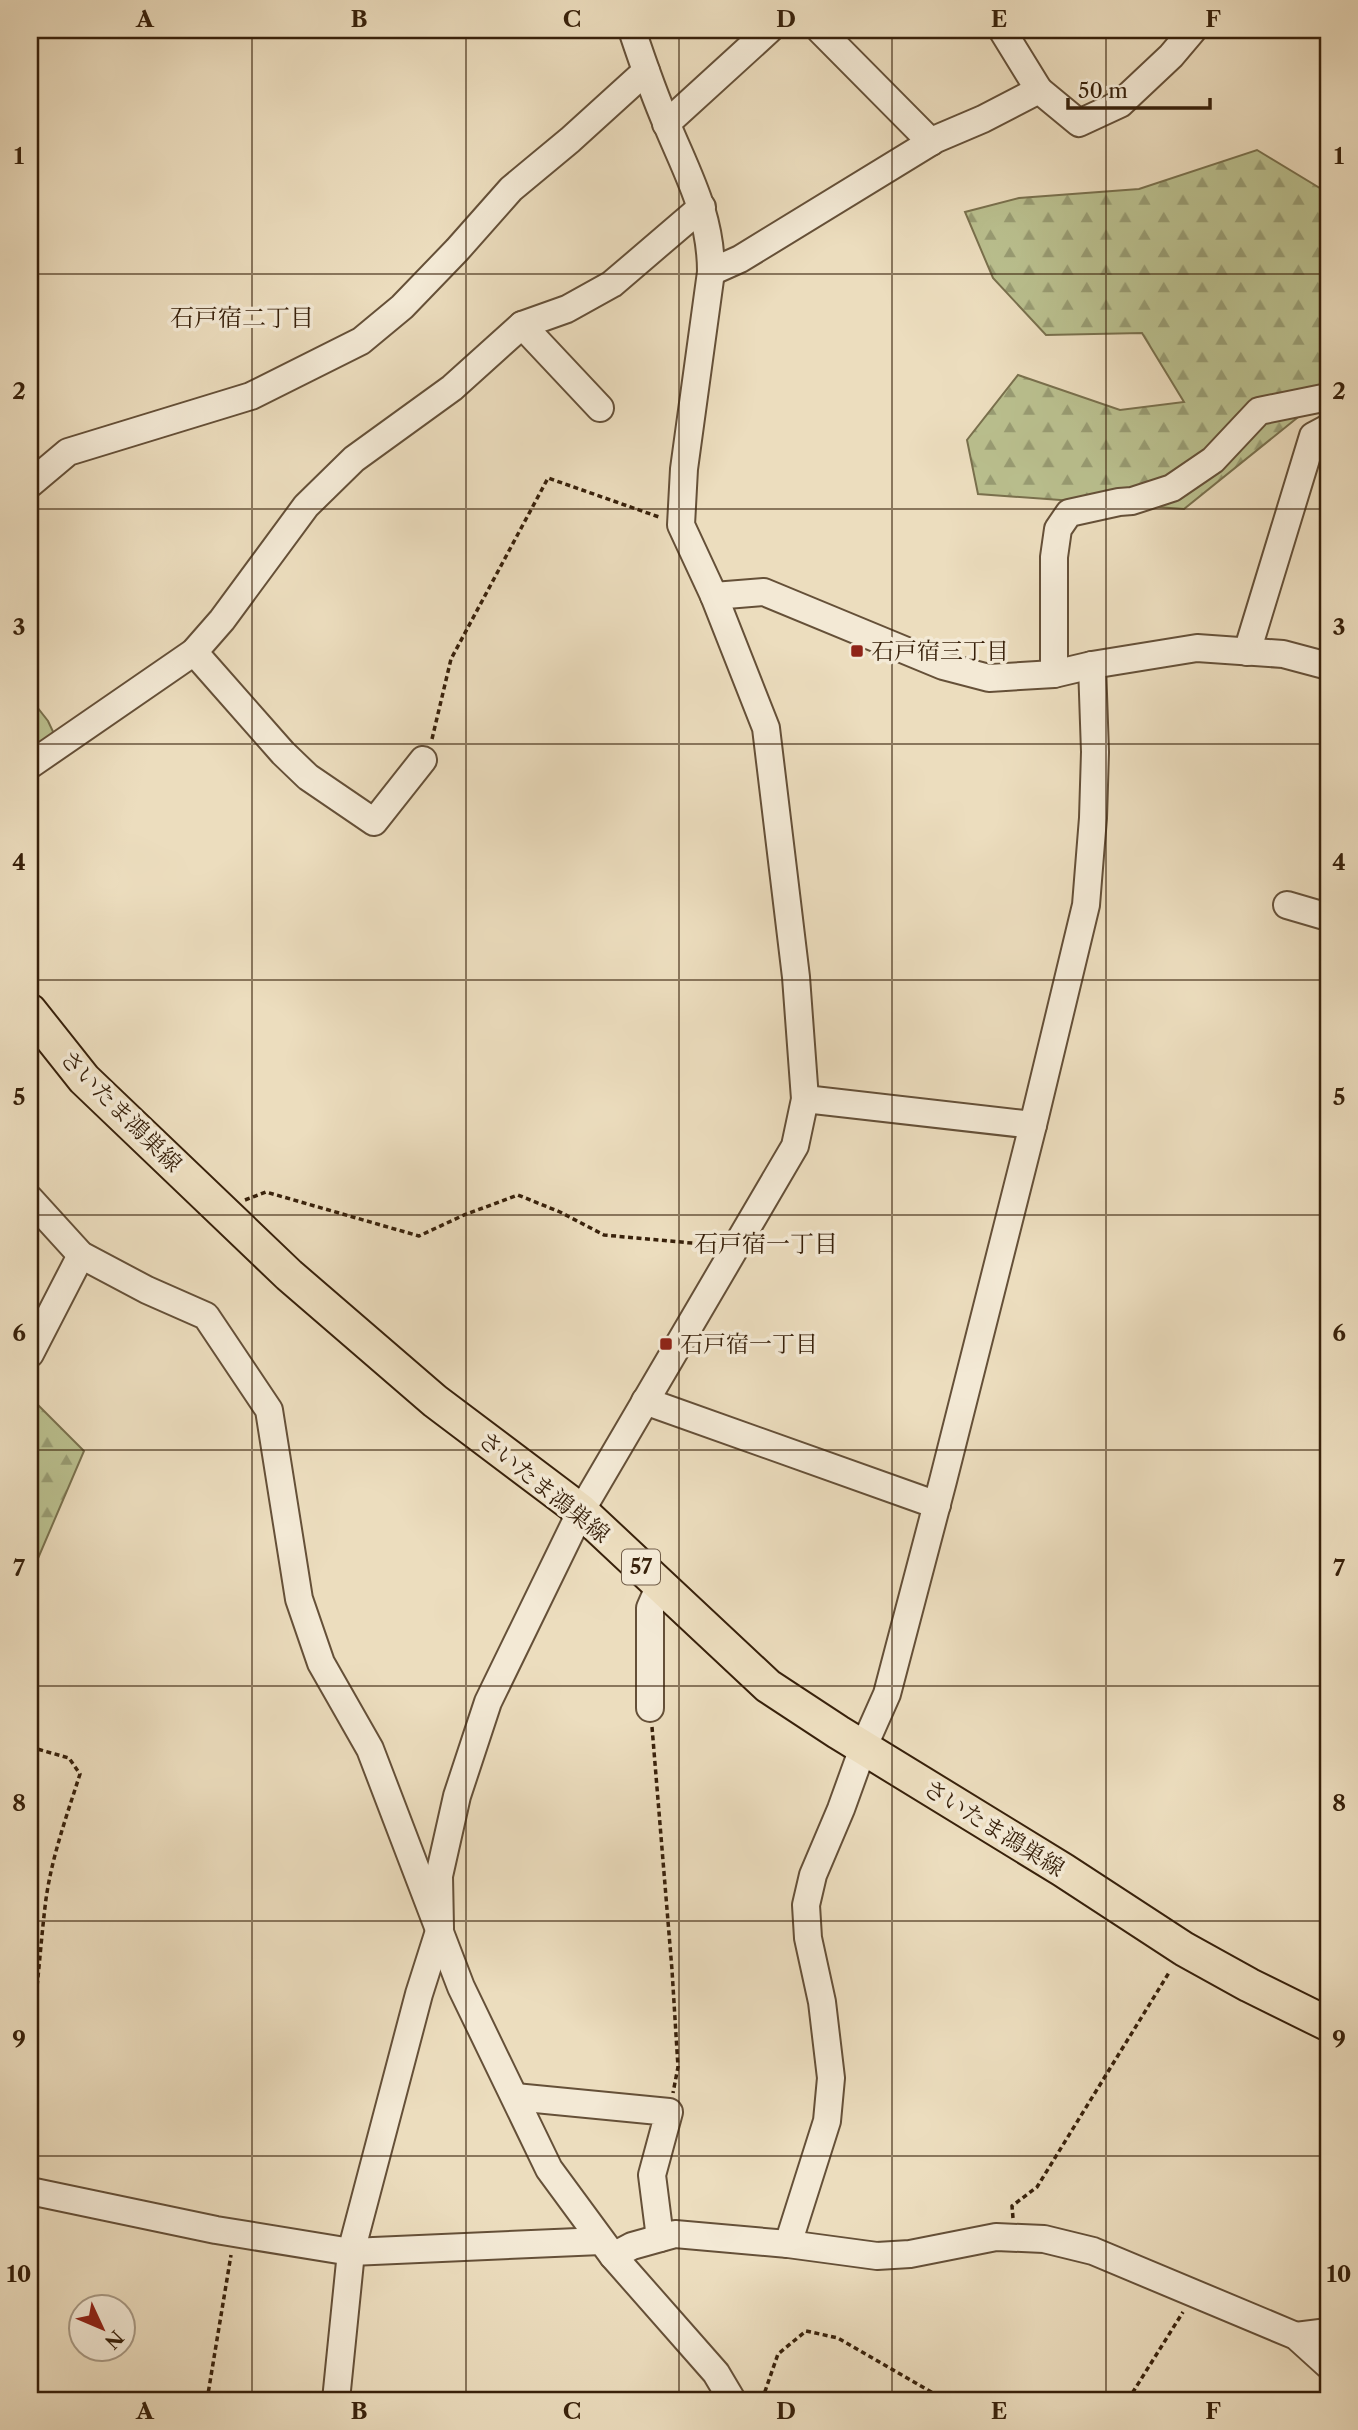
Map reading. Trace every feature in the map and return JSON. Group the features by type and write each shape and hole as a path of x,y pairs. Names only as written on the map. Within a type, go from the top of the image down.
{"main road":[{"name":"さいたま鴻巣線","path":"31,1021 85,1079 289,1275 435,1401 581,1511 768,1686 863,1748 1063,1870 1184,1949 1328,2024"}],"street":[{"path":"336,2400 352,2252 419,1994 440,1928 439,1876 457,1796 488,1702 581,1511 795,1146 805,1099 796,976 766,728 714,596 681,525 684,469 711,272 711,247 702,207 666,124 632,30"},
{"path":"666,124 769,30"},
{"path":"820,30 931,142"},
{"path":"1002,30 1039,90 1079,123 1120,104 1171,56 1193,30"},
{"path":"30,484 68,452 251,396 361,341 402,307 511,189 570,141 646,71"},
{"path":"711,272 740,259 931,142 1039,90"},
{"path":"30,765 194,652 222,621 306,506 354,459 452,388 522,325 567,309 612,284 702,207"},
{"path":"522,325 600,408"},
{"path":"1054,674 1054,557 1058,529 1069,513 1132,501 1172,488 1213,460 1259,411 1328,397"},
{"path":"1247,652 1313,436 1328,428"},
{"path":"714,596 764,592 943,666 989,678 1054,674 1197,648 1283,654 1328,666"},
{"path":"194,652 283,753 308,777 374,822 423,760"},
{"path":"788,2244 827,2121 831,2078 822,2002 808,1938 806,1905 813,1875 887,1694 1034,1125 1086,905 1094,804 1092,665"},
{"path":"1287,905 1328,917"},
{"path":"805,1099 1034,1125"},
{"path":"30,1199 81,1255 147,1290 206,1316 269,1410 303,1612 321,1663 370,1749 461,1987 549,2169 607,2249 716,2373 733,2400"},
{"path":"30,1354 81,1255"},
{"path":"645,1401 937,1505"},
{"path":"650,1708 650,1608 660,1585"},
{"path":"515,2097 669,2112 652,2175 660,2238"},
{"path":"30,2191 234,2232 352,2252 607,2249 632,2246 675,2234 788,2244 877,2256 910,2254 996,2237 1044,2239 1093,2251 1296,2336 1328,2365"},
{"path":"1296,2336 1328,2332"}],"path":[{"path":"423,760 432,739 452,659 548,478 681,525"},
{"path":"229,1218 244,1201 266,1192 419,1236 517,1195 604,1235 736,1248"},
{"path":"650,1708 673,1970 678,2067 669,2112"},
{"path":"30,1747 69,1758 80,1774 58,1842 47,1897 30,2039"},
{"path":"1016,2238 1012,2206 1037,2187 1184,1949"},
{"path":"207,2400 234,2232"},
{"path":"1128,2400 1195,2293"},
{"path":"762,2400 778,2354 806,2332 838,2338 945,2400"}],"green space":[{"path":"1257,150 1328,193 1328,393 1184,509 978,494 967,440 1018,375 1120,410 1184,402 1142,333 1046,335 993,278 965,212 1019,198 1139,189"},
{"path":"30,698 48,721 56,738 30,756"},
{"path":"30,1397 84,1451 30,1577"}],"place":[{"name":"石戸宿三丁目","path":"857,651"},
{"name":"石戸宿一丁目","path":"666,1344"}],"district":[{"name":"石戸宿二丁目","path":"242,318"},
{"name":"石戸宿一丁目","path":"766,1244"}]}
